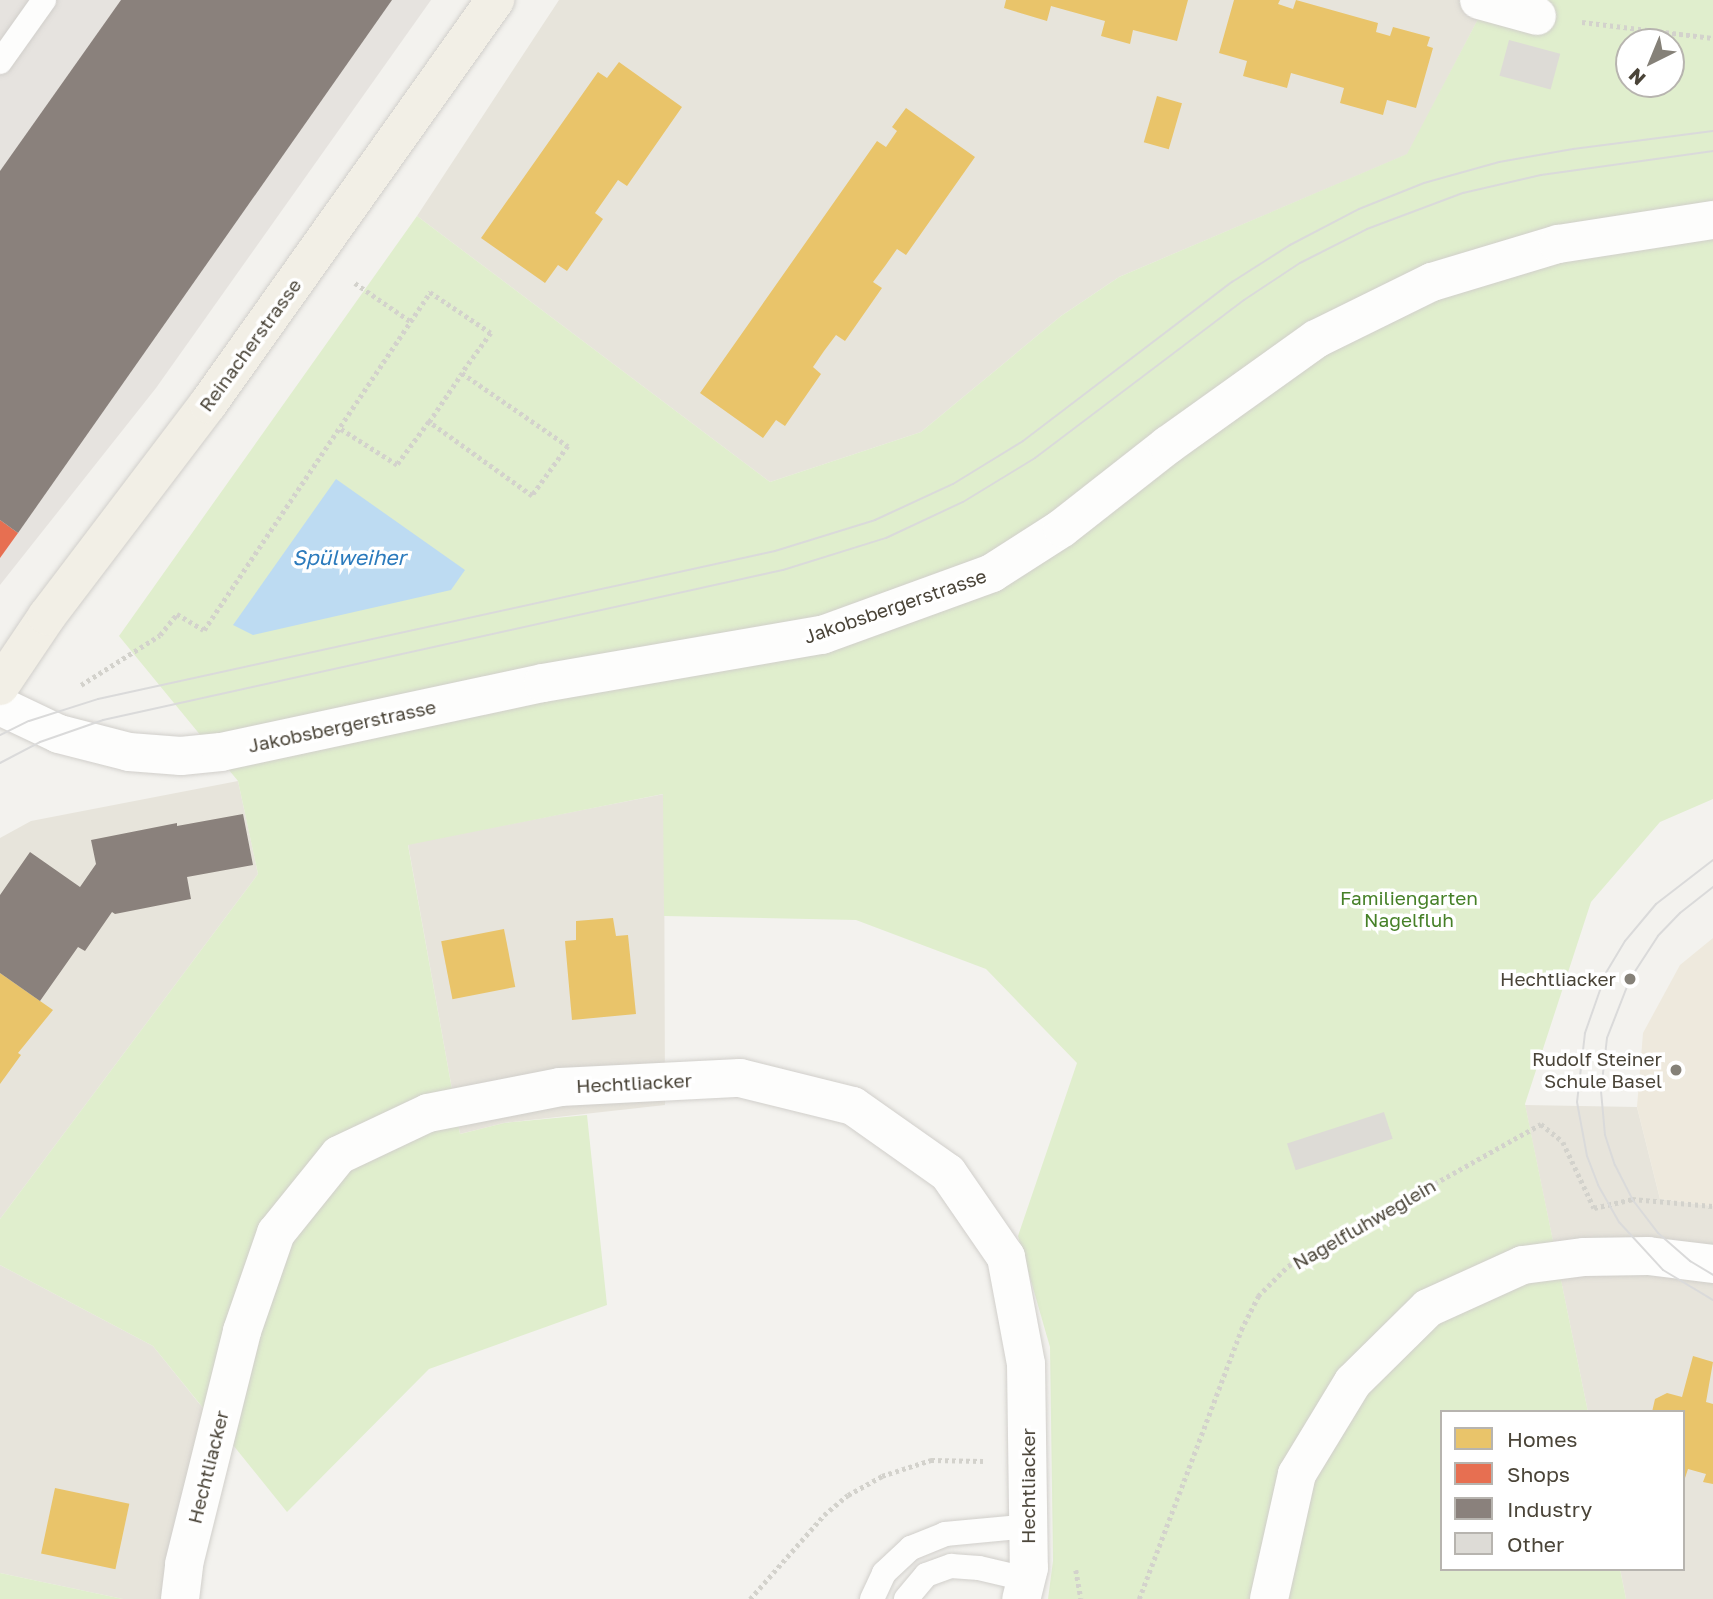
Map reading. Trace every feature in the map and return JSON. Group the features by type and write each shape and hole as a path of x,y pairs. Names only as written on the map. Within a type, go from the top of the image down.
{"main road":[{"name":"Reinacherstrasse","path":"0,686 47,616 208,404 495,0"}],"street":[{"path":"1479,0 1537,16"},
{"name":"Jakobsbergerstrasse","path":"0,706 71,737 129,752 181,755 221,752 543,683 822,635 992,573 1062,528 1168,445 1316,339 1432,282 1558,244 1713,220"},
{"name":"Hechtliacker","path":"180,1599 184,1564 242,1331 276,1233 340,1155 428,1113 560,1087 740,1078 853,1106 948,1173 1006,1257 1026,1364 1029,1526 1024,1589"},
{"path":"1269,1599 1297,1474 1353,1382 1428,1308 1523,1265 1584,1257 1672,1258 1713,1264"}],"lane":[{"path":"0,62 44,0"},
{"path":"872,1599 884,1573 911,1548 945,1534 1029,1526"},
{"path":"906,1599 926,1575 951,1566 979,1569 1024,1589"}],"path":[{"path":"1537,16 1713,38"},
{"path":"355,283 410,321"},
{"path":"81,685 160,635 177,614 204,630 341,429 430,292 491,333 397,464 341,429"},
{"path":"429,422 532,496 568,446 462,373"},
{"name":"Nagelfluhweglein","path":"1139,1599 1241,1330 1258,1296 1288,1266 1541,1125 1563,1142 1594,1208 1632,1199 1660,1199 1713,1206"},
{"path":"750,1599 824,1514 848,1495 882,1476 931,1460 978,1460 1028,1470"}],"shaded area":[{"path":"0,0 431,0 156,388 0,585"},
{"path":"559,0 1488,0 1408,154 1119,277 1061,316 921,432 770,482 417,216"},
{"path":"238,781 258,874 0,1219 0,838 31,821"},
{"path":"664,794 665,1105 504,1123 460,1134 408,844"},
{"name":"Rudolf Steiner Schule Basel","path":"1713,938 1713,1206 1660,1199 1637,1107 1643,1033 1680,965"},
{"path":"1525,1105 1637,1107 1660,1199 1713,1206 1713,1599 1626,1599 1620,1571 1685,1571 1685,1410 1588,1410"},
{"path":"0,1265 153,1346 218,1427 180,1599 123,1599 0,1573"}],"green space":[{"name":"Familiengarten Nagelfluh","path":"1488,0 1713,0 1713,799 1660,822 1591,902 1525,1104 1588,1410 1440,1410 1440,1571 1620,1571 1626,1599 1048,1599 1053,1561 1050,1347 1018,1236 1077,1063 986,969 856,920 664,916 663,794 408,845 460,1134 504,1123 587,1115 607,1305 429,1369 287,1512 153,1346 0,1265 0,1219 258,874 238,781 119,636 417,216 770,482 921,432 1061,316 1119,277 1407,154"},
{"path":"0,1573 123,1599 0,1599"}],"water":[{"name":"Spülweiher","path":"336,479 465,570 451,590 253,635 233,625"}],"building: Homes":[{"path":"1006,0 1188,0 1177,41 1133,30 1130,44 1101,36 1105,21 1051,6 1047,21 1004,8"},
{"path":"1234,0 1280,0 1278,4 1293,9 1296,0 1378,23 1376,32 1390,36 1393,27 1430,37 1427,46 1433,48 1416,108 1387,100 1383,115 1340,103 1344,88 1291,73 1287,88 1243,76 1247,61 1219,53"},
{"path":"619,62 682,107 627,186 618,180 595,213 603,219 567,271 558,265 545,283 481,238 598,72 607,78"},
{"path":"1157,96 1182,103 1169,149 1144,142"},
{"path":"906,108 975,157 906,255 897,249 873,282 882,288 845,341 836,335 824,351 813,367 821,374 785,426 776,420 763,438 700,393 877,141 886,147 897,131 892,127"},
{"path":"613,918 616,936 628,935 636,1014 572,1020 565,941 576,940 576,921"},
{"path":"504,929 515,987 452,999 441,941"},
{"path":"0,973 53,1010 18,1053 21,1055 0,1084"},
{"path":"1693,1356 1713,1362 1706,1402 1713,1404 1713,1484 1703,1482 1706,1474 1688,1469 1685,1478 1685,1410 1652,1410 1655,1399 1667,1393 1682,1397"},
{"path":"55,1488 129,1504 115,1569 41,1554"}],"building: Shops":[{"path":"0,520 18,533 0,558"}],"building: Industry":[{"path":"121,0 392,0 18,533 0,520 0,171"},
{"path":"243,814 253,865 187,877 191,899 115,914 112,912 85,951 78,947 40,1001 0,973 0,895 30,852 80,887 96,864 91,840 177,823 177,826"}],"building: Other":[{"path":"1509,40 1560,54 1551,89 1499,76"},
{"path":"1384,1112 1393,1139 1296,1170 1287,1144"}],"tram line":[{"path":"0,735 29,721 98,699 775,551 875,520 953,484 1023,441 1232,282 1290,245 1359,209 1424,183 1499,162 1573,149 1713,131"},
{"path":"0,763 40,742 103,720 783,570 886,538 963,502 1035,458 1244,300 1300,263 1367,229 1463,193 1541,175 1713,151"},
{"path":"1713,860 1656,904 1625,941 1606,973 1585,1033 1577,1102 1587,1156 1598,1185 1619,1222 1663,1270 1713,1300"},
{"path":"1713,887 1680,913 1658,936 1630,979 1607,1038 1601,1091 1605,1135 1615,1165 1632,1199 1658,1233 1690,1261 1713,1275"}],"place":[{"name":"Hechtliacker","path":"1630,979"},
{"name":"Rudolf Steiner Schule Basel","path":"1676,1070"}]}
